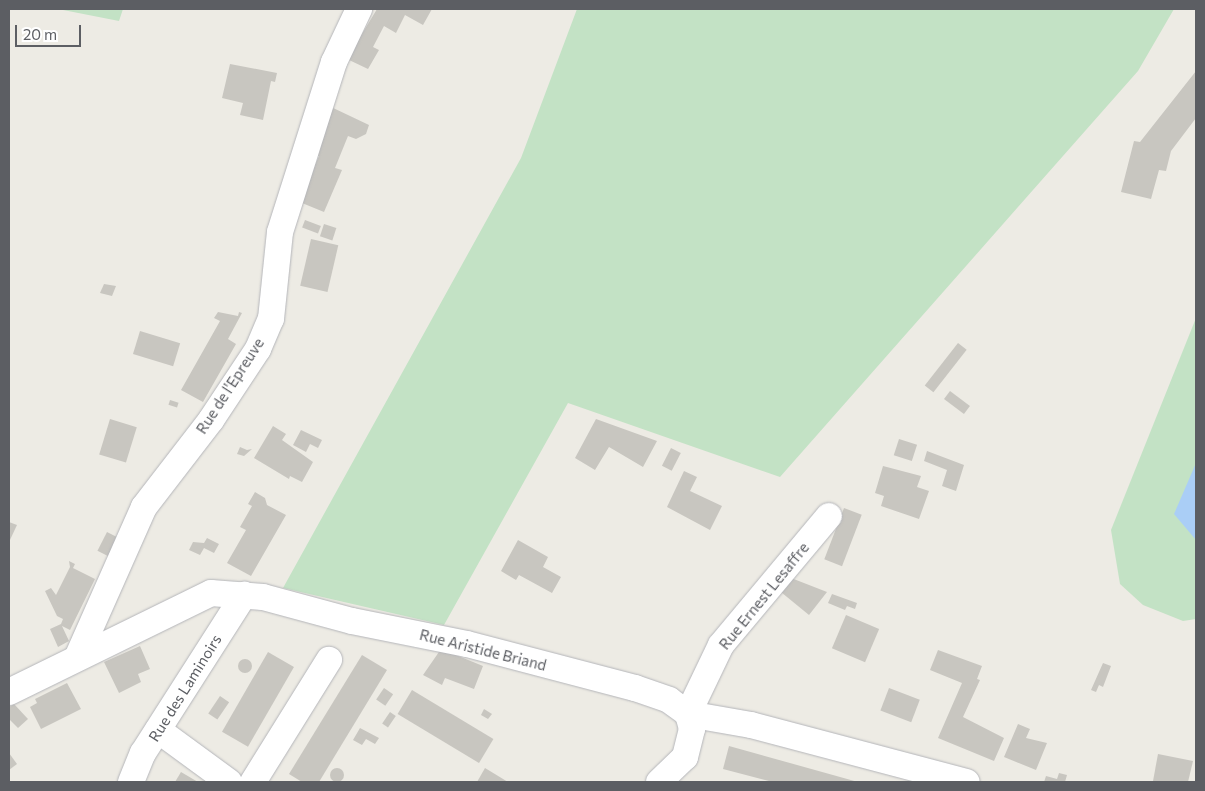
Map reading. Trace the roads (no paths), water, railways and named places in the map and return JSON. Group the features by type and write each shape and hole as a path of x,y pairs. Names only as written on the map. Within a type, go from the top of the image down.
{"street":[{"name":"Rue de l'Epreuve","path":"77,658 144,507 211,420 258,349 267,326 280,232 334,62 359,9"},
{"name":"Rue Ernest Lesaffre","path":"659,782 685,757 692,729 688,714 721,645 830,516"},
{"name":"Rue Aristide Briand","path":"9,692 210,593 244,595 467,644 635,688 669,700 688,714 752,725 967,782"},
{"name":"Rue des Laminoirs","path":"130,782 158,730 244,595"},
{"path":"252,782 329,660"},
{"path":"158,730 228,782"}],"water":[{"path":"1196,463 1196,540 1174,514"}]}
